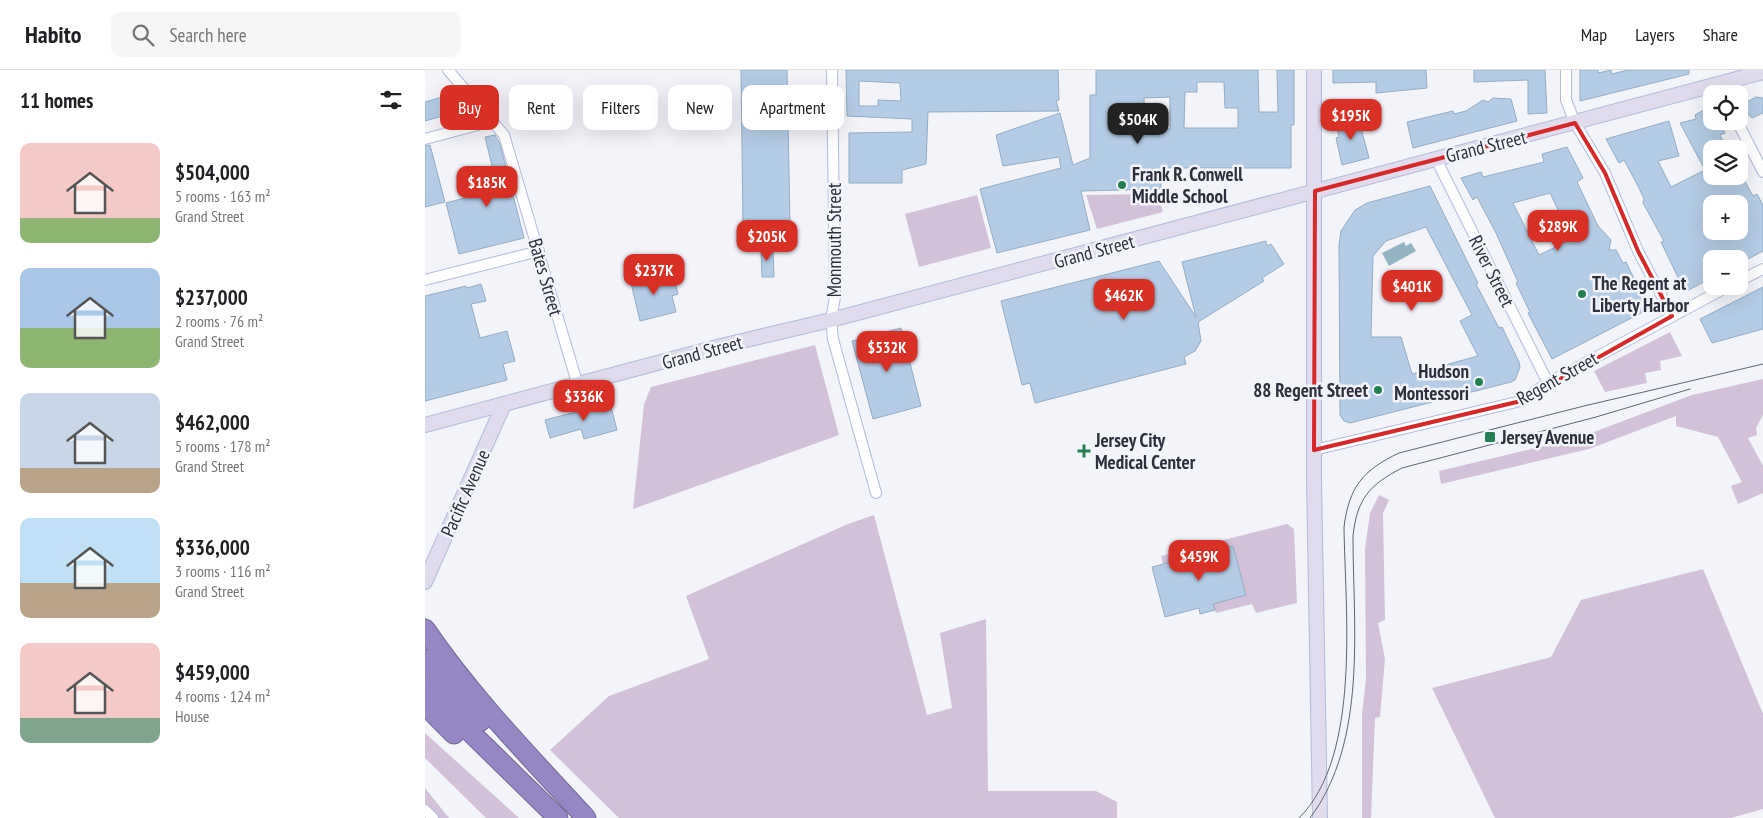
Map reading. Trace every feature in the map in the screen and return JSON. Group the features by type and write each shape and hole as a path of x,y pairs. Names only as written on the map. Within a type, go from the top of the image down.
{"highway":[{"path":"425,629 449,665 480,703 586,818"},
{"path":"425,659 478,718 580,818"},
{"path":"425,684 463,725 558,818"},
{"path":"425,705 489,768 551,818"}],"main road":[{"path":"1314,70 1314,450 1317,732 1320,818"},
{"name":"Grand Street","path":"1731,85 1763,72"},
{"name":"Grand Street","path":"425,425 578,386 721,346 831,320 1436,159 1575,123 1703,93"},
{"name":"Pacific Avenue","path":"425,579 504,404"}],"street":[{"name":"Bates Street","path":"448,70 461,85"},
{"name":"Monmouth Street","path":"832,70 835,297 831,320 833,339 876,493"},
{"path":"1566,70 1566,100 1575,123 1605,172 1639,251 1672,316"},
{"name":"Bates Street","path":"499,129 504,135 578,386"},
{"path":"425,139 459,130"},
{"path":"1742,130 1763,172"},
{"name":"River Street","path":"1436,159 1548,383"},
{"path":"425,280 539,251"},
{"path":"1748,276 1763,269"},
{"name":"Regent Street","path":"1314,450 1521,401 1548,383 1712,295"},
{"path":"425,810 433,818"}],"highlighted area":[{"path":"1575,123 1605,173 1638,251 1672,316 1521,401 1314,450 1315,191"}],"shaded area":[{"path":"1158,194 1163,212 1097,229 1086,195"},
{"path":"977,195 991,248 919,267 905,214"},
{"path":"1670,332 1682,356 1660,361 1661,370 1645,373 1647,383 1605,392 1594,371"},
{"path":"815,345 839,435 633,509 644,404 651,387"},
{"path":"1763,379 1763,415 1756,428 1757,435 1748,438 1763,466 1763,493 1738,504 1731,486 1742,482 1718,437 1676,426 1676,416 1589,449 1441,484 1439,471 1578,438 1692,395"},
{"path":"1379,495 1389,500 1383,513 1385,620 1378,623 1385,659 1380,717 1375,718 1371,818 1362,818 1362,714 1366,679 1365,549 1370,513"},
{"path":"874,515 927,715 952,708 940,633 986,619 988,791 1096,791 1117,802 1117,818 619,818 550,750 609,696 709,659 686,596 848,524"},
{"path":"1287,524 1294,529 1297,603 1256,613 1252,604 1216,613 1213,604 1246,595 1233,546 1163,564 1161,556"},
{"path":"1703,569 1763,714 1763,809 1731,818 1495,818 1432,688 1551,657 1581,600"},
{"path":"425,733 519,818 486,818 425,758"},
{"path":"425,788 449,818 438,818 425,803"}],"water":[{"path":"1404,242 1406,246 1411,243 1416,251 1389,266 1382,253"}],"building":[{"path":"741,70 787,70 787,85 742,85 742,130 788,130 790,224 743,225"},
{"path":"846,70 1058,70 1059,100 1056,101 1059,111 928,112 926,164 902,170 902,183 849,183 849,133 912,132 912,119 847,116","holes":["859,81 900,83 901,101 878,100 878,106 859,106"]},
{"path":"1096,70 1258,70 1259,112 1278,112 1277,70 1294,70 1294,125 1291,125 1291,168 1161,168 1161,189 1081,191 1090,230 997,253 980,189 1061,168 1059,157 1003,166 996,135 1060,113 1073,165 1090,158 1090,95 1096,95","holes":["1197,82 1224,82 1225,108 1238,108 1238,128 1184,128 1185,92 1197,92","1170,97 1170,129 1145,129 1144,98"]},
{"path":"1333,70 1426,70 1427,88 1376,93 1376,82 1333,83"},
{"path":"1474,70 1545,70 1547,113 1528,114 1528,80 1474,82"},
{"path":"1580,70 1598,70 1598,73 1611,70 1612,74 1628,70 1689,70 1689,74 1580,101"},
{"path":"1756,97 1763,98 1763,113 1752,118 1748,114 1748,101"},
{"path":"440,98 440,117 425,121 425,102"},
{"path":"1493,98 1511,99 1517,121 1413,148 1407,122 1453,111 1454,114 1466,111 1483,100 1488,102"},
{"path":"1703,111 1703,130 1724,130 1725,133 1720,135 1722,140 1703,140 1703,166 1680,123 1696,119 1695,115"},
{"path":"1354,114 1355,118 1358,117 1369,158 1342,165 1336,138 1339,137 1336,124 1342,122 1341,117"},
{"path":"1669,121 1679,156 1658,161 1671,187 1703,171 1703,185 1747,185 1753,196 1757,194 1763,205 1763,251 1748,259 1748,250 1703,250 1703,282 1685,292 1661,242 1664,241 1643,203 1644,199 1638,186 1624,160 1619,163 1606,139"},
{"path":"495,135 500,144 524,238 459,254 446,203 472,196 467,176 493,170 485,137"},
{"path":"430,145 445,202 425,207 425,146"},
{"path":"1567,147 1583,178 1577,182 1598,226 1611,240 1609,250 1616,250 1623,263 1626,262 1649,309 1552,359 1528,313 1530,312 1516,283 1518,282 1496,233 1477,197 1473,200 1461,178 1481,172 1483,177 1544,162 1542,154","holes":["1550,193 1572,239 1539,255 1513,203"]},
{"path":"1430,186 1478,283 1476,284 1499,328 1502,327 1519,362 1520,367 1515,380 1350,423 1344,421 1340,415 1339,245 1341,231 1355,210 1367,203","holes":["1426,227 1472,315 1460,321 1478,356 1412,374 1401,337 1371,337 1373,256 1386,241"]},
{"name":"Jersey City Medical Center","path":"1266,241 1267,246 1271,244 1284,264 1262,278 1264,281 1198,322 1201,341 1195,351 1184,357 1186,364 1035,403 1030,383 1022,385 1001,301 1159,261 1196,317 1182,262"},
{"path":"761,247 773,247 774,277 762,277"},
{"path":"665,271 668,280 674,279 678,294 672,296 676,312 640,321 631,283 637,281 637,279"},
{"path":"481,284 486,301 471,304 480,338 507,331 515,361 503,364 507,380 425,401 425,296"},
{"path":"1763,287 1763,329 1712,343 1700,319"},
{"path":"901,328 921,406 873,419 852,341"},
{"path":"610,403 617,430 584,439 581,429 550,438 545,420"},
{"path":"1233,546 1246,595 1213,604 1215,610 1200,614 1199,608 1165,617 1152,567"}],"tram line":[{"path":"1299,818 1319,791 1333,758 1341,720 1347,639 1344,527 1346,513 1354,490 1367,473 1399,453 1584,406 1763,364"},
{"path":"1310,818 1329,787 1341,754 1349,719 1355,644 1353,536 1358,512 1367,494 1373,487 1402,468 1596,417 1690,389"}],"place":[{"name":"Frank R. Conwell Middle School","path":"1122,185"},
{"name":"The Regent at Liberty Harbor","path":"1582,294"},
{"name":"Hudson Montessori","path":"1479,382"},
{"name":"88 Regent Street","path":"1378,390"},
{"name":"Jersey Avenue","path":"1490,437"},
{"name":"Jersey City Medical Center","path":"1084,451"}]}
